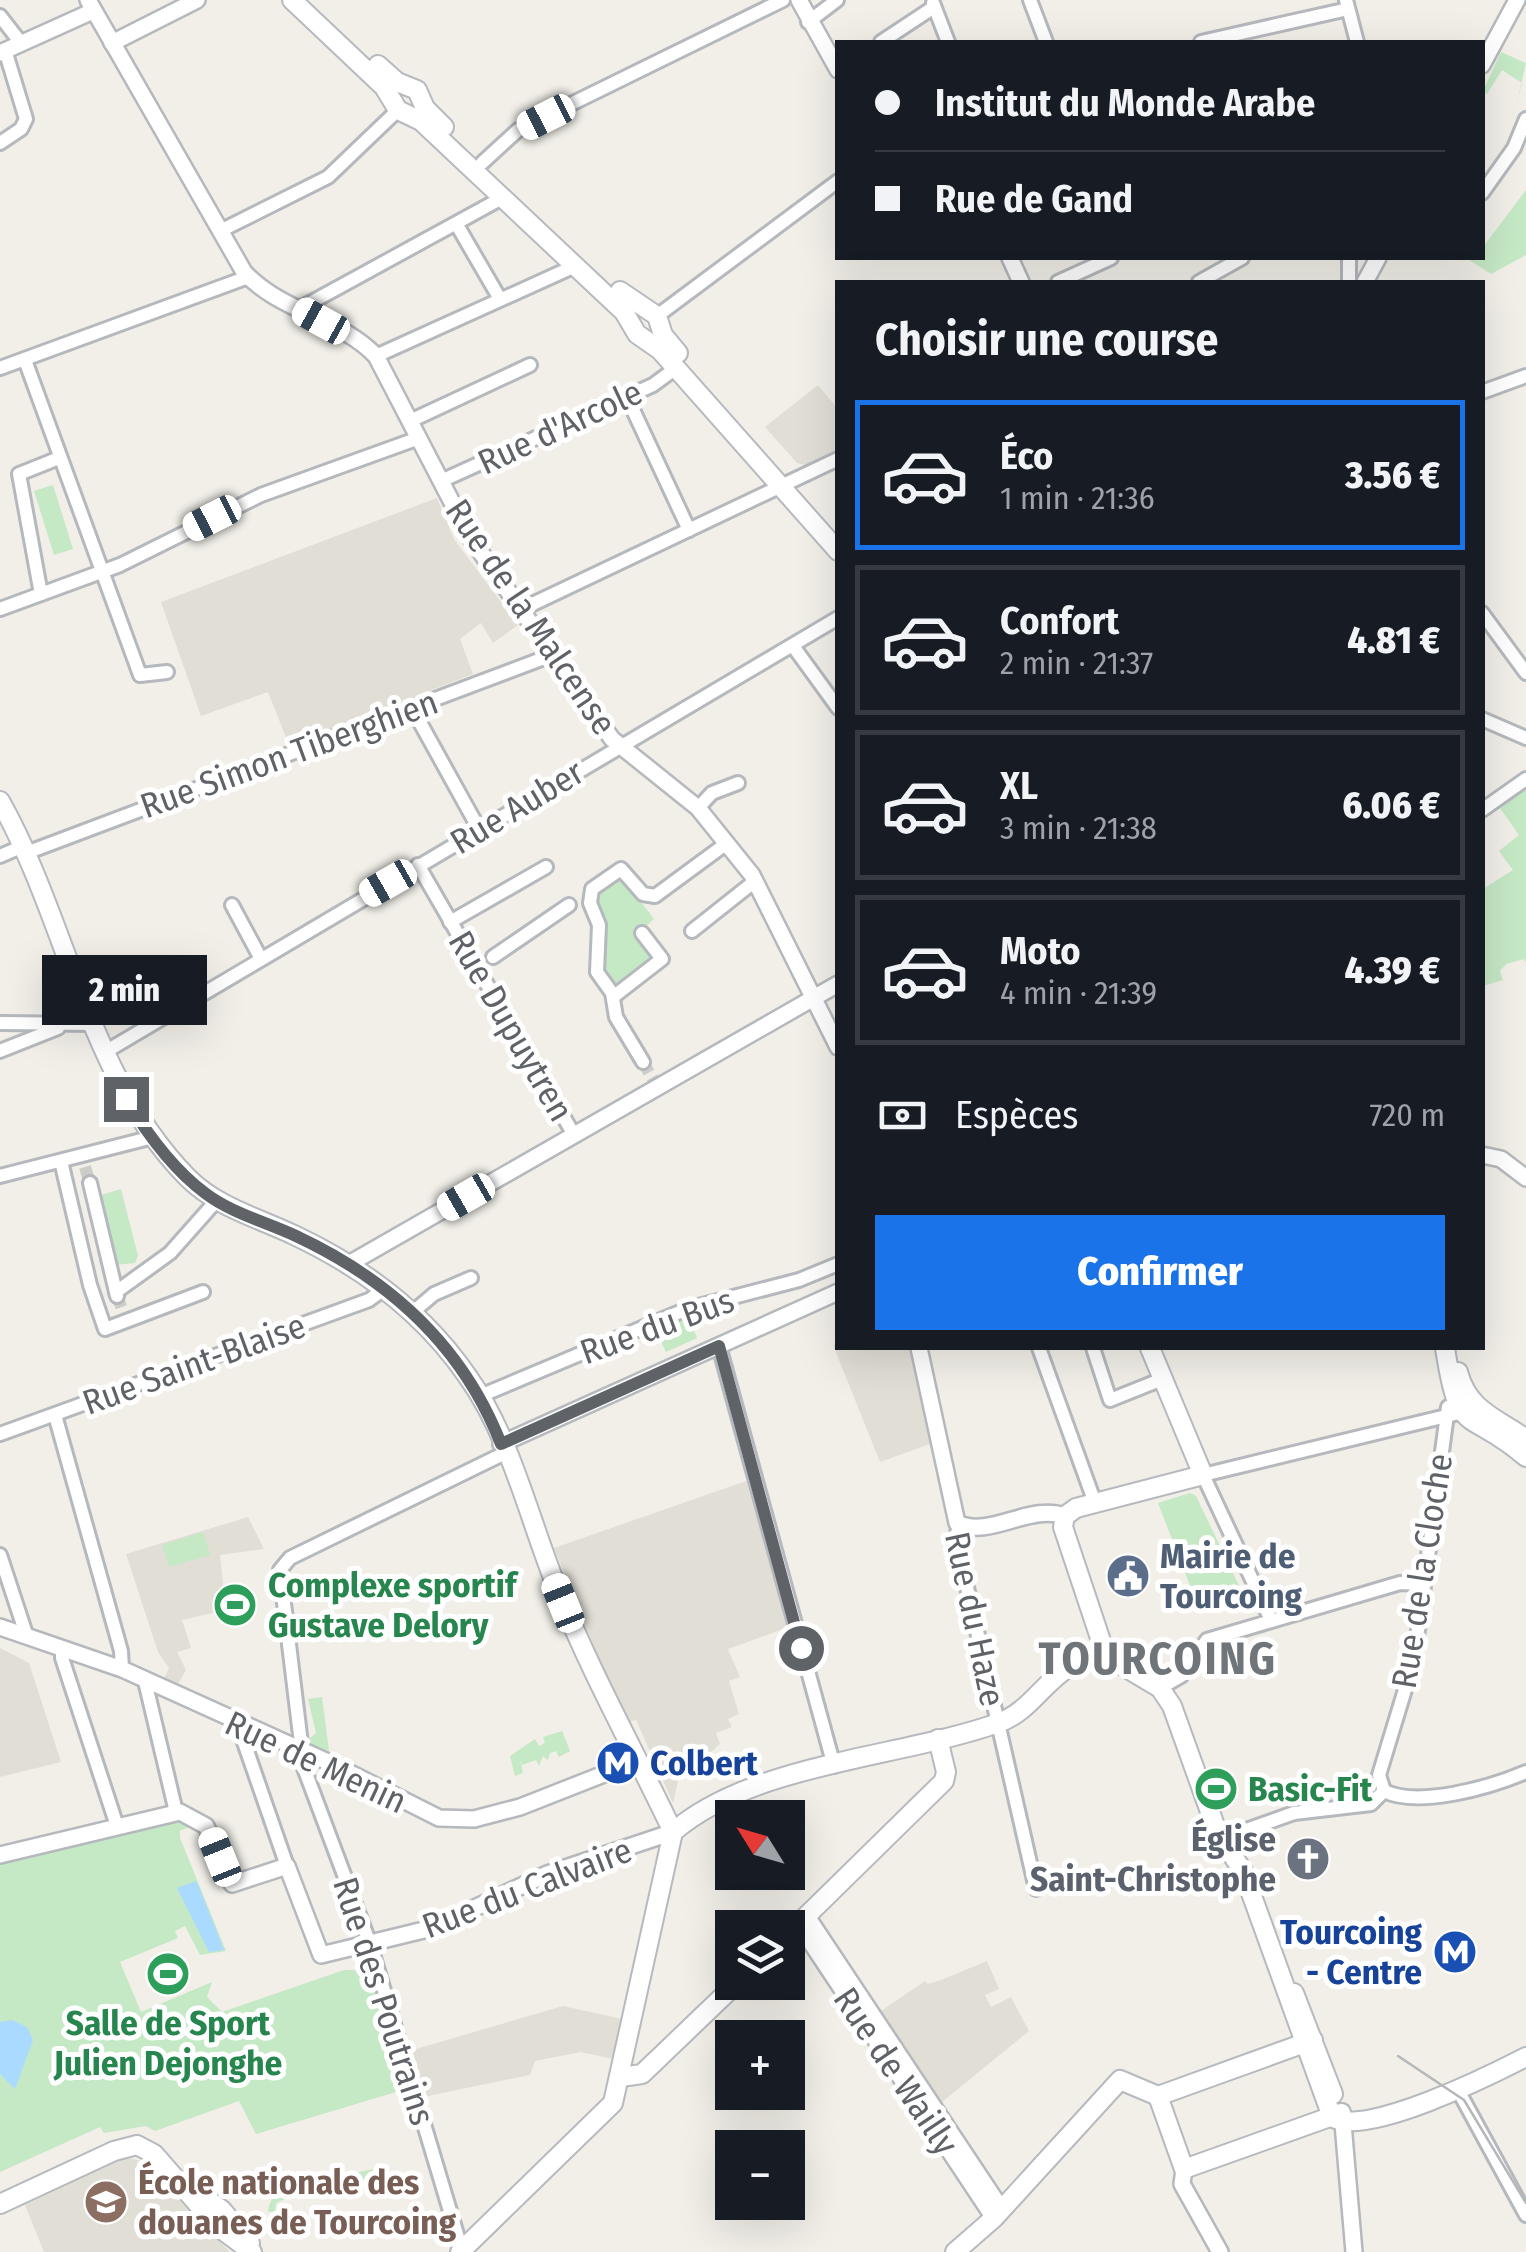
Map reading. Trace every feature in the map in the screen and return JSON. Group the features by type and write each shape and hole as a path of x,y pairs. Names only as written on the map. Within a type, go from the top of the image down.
{"main road":[{"path":"292,0 399,108 421,122 575,266 835,532"},
{"path":"308,0 392,78 415,94 482,163 632,303 655,318 667,342 835,547"},
{"path":"399,108 398,90 415,94"},
{"path":"638,332 655,336 655,318"},
{"path":"0,802 25,849 126,1099 153,1137 188,1178 216,1200 347,1264 414,1311 480,1396 575,1633 673,1832 616,2096 603,2114 462,2252"},
{"path":"1151,1350 1203,1475 1095,1503 1065,1516 1064,1527 1106,1656 1160,1688 1172,1706 1221,1839 1241,1866 1308,2042 1344,2118"},
{"name":"Rue de la Cloche","path":"1445,1350 1456,1401"},
{"name":"Rue de la Cloche","path":"1454,1350 1456,1401"},
{"path":"1456,1401 1526,1439"},
{"path":"1456,1401 1526,1457"},
{"path":"673,1832 736,1792 997,1724 1015,1714 1061,1670 1106,1656"},
{"path":"805,1916 946,1779 938,1739"},
{"path":"622,2077 642,2074 719,2000"},
{"path":"956,2252 998,2214 1120,2080 1158,2096 1308,2042"},
{"path":"1158,2096 1184,2169 1344,2118 1459,2092 1526,2056"},
{"path":"0,2204 121,2148 138,2145 173,2174 214,2223 254,2252"}],"street":[{"path":"112,43 197,0"},
{"path":"482,163 518,130 782,0"},
{"path":"798,0 835,65"},
{"path":"808,22 838,0"},
{"path":"1030,0 1045,40"},
{"path":"1485,58 1516,0"},
{"path":"885,40 933,3 947,40"},
{"path":"1209,40 1347,5 1356,40"},
{"path":"9,49 90,6"},
{"name":"Rue de la Malcense","path":"90,6 248,276 358,341 376,356 474,544 620,746 698,808 755,880 835,1040"},
{"path":"0,16 26,116 21,129 0,143"},
{"path":"220,231 328,177 399,108"},
{"path":"1485,189 1514,148 1526,120"},
{"path":"655,318 835,182"},
{"path":"299,309 502,198"},
{"path":"457,225 500,299"},
{"path":"1062,280 1108,260"},
{"path":"1203,280 1238,260"},
{"path":"376,356 575,266"},
{"path":"0,368 248,276"},
{"path":"25,360 140,674 167,672"},
{"path":"410,421 530,365"},
{"name":"Rue d'Arcole","path":"441,481 627,397 676,368"},
{"path":"1485,391 1526,376"},
{"path":"627,397 689,530"},
{"path":"0,609 101,572 261,495 419,438"},
{"path":"41,594 19,474 59,458"},
{"path":"520,610 835,460"},
{"path":"1485,617 1526,673"},
{"name":"Rue Auber","path":"105,1052 835,620"},
{"path":"793,646 835,704"},
{"name":"Rue Simon Tiberghien","path":"0,856 552,655"},
{"path":"412,708 479,829"},
{"path":"1485,720 1526,738"},
{"path":"1485,808 1526,779"},
{"path":"698,808 712,793 738,783"},
{"path":"643,1062 616,1017 614,997 596,968 598,921 590,899 594,885 621,869 643,894 654,896 727,843"},
{"name":"Rue Dupuytren","path":"418,866 450,922 484,963 574,1135"},
{"path":"450,922 546,867"},
{"path":"692,931 755,880"},
{"path":"232,905 262,958"},
{"path":"484,963 569,905"},
{"path":"614,997 662,959 642,933"},
{"path":"347,1264 835,986"},
{"path":"0,1024 94,1024"},
{"path":"0,1050 63,1026"},
{"path":"0,1176 61,1161 84,1161 153,1137"},
{"path":"1485,1155 1501,1159 1526,1178"},
{"path":"61,1161 90,1286 105,1330 125,1317 202,1292"},
{"path":"90,1183 116,1294 170,1253 216,1200"},
{"name":"Rue du Bus","path":"480,1396 687,1308 799,1280 835,1265"},
{"path":"414,1311 434,1294 470,1278"},
{"name":"Rue Saint-Blaise","path":"0,1434 369,1300 384,1288"},
{"path":"503,1448 835,1293"},
{"path":"719,1346 834,1766"},
{"name":"Rue du Haze","path":"919,1350 959,1524 957,1541 1036,1889"},
{"path":"1040,1350 1095,1503"},
{"path":"1094,1350 1110,1400 1160,1380"},
{"path":"1271,1620 1203,1475 1456,1401"},
{"name":"Rue de la Cloche","path":"1384,1791 1379,1774 1412,1670 1422,1584 1456,1401"},
{"path":"54,1416 122,1651 122,1669"},
{"name":"Rue des Poutrains","path":"462,2252 370,1944 306,1775 280,1580 283,1563 503,1448"},
{"path":"959,1524 974,1527 1045,1512 1065,1516"},
{"path":"0,1555 26,1634"},
{"path":"1160,1688 1181,1676 1207,1640 1400,1583 1422,1584"},
{"name":"Rue de Menin","path":"0,1627 122,1669 424,1813 457,1820 520,1807 637,1761"},
{"path":"62,1648 117,1826"},
{"path":"145,1681 176,1812"},
{"path":"0,1855 176,1812 206,1826 232,1884 287,1866 238,1725"},
{"path":"1221,1839 1294,1812 1371,1804 1384,1791 1405,1796 1444,1795 1526,1772"},
{"name":"Rue du Calvaire","path":"287,1866 321,1955 442,1924 547,1874 673,1832"},
{"name":"Rue de Wailly","path":"805,1936 998,2214"},
{"path":"1459,2092 1526,2215"},
{"path":"1344,2118 1354,2252"},
{"path":"1184,2169 1182,2182 1220,2252"}],"shaded area":[{"path":"818,385 835,406 835,450 805,465 797,463 765,427"},
{"path":"437,498 454,539 518,625 493,643 481,623 460,639 473,674 289,745 268,692 201,716 161,602"},
{"path":"835,1350 909,1350 930,1444 880,1462"},
{"path":"746,1481 789,1627 728,1649 740,1677 729,1681 739,1714 728,1719 732,1727 716,1733 720,1744 682,1764 673,1803 636,1720 625,1723 554,1548"},
{"path":"248,1517 264,1549 220,1555 226,1610 182,1620 191,1648 177,1652 186,1670 176,1688 163,1681 169,1668 158,1652 126,1554"},
{"path":"0,1648 29,1663 61,1762 0,1777"},
{"path":"987,1961 999,1989 985,1995 991,2007 1011,1997 1029,2031 942,2102 881,2011 925,1981 928,1984 941,1980"},
{"path":"563,2006 622,2019 613,2059 581,2052 535,2061 530,2075 423,2097 409,2051"},
{"name":"École nationale des douanes de Tourcoing","path":"124,2157 141,2161 230,2252 44,2252 25,2205"}],"green space":[{"path":"1501,52 1526,63 1521,83 1502,70 1487,94 1485,87"},
{"path":"1526,190 1526,255 1491,274 1469,260 1485,260 1485,244"},
{"path":"53,485 73,549 54,555 34,491"},
{"path":"1526,789 1526,963 1524,959 1506,964 1500,971 1503,980 1485,985 1485,888 1513,870 1499,851 1519,835 1500,808"},
{"path":"616,877 625,881 654,919 638,933 656,958 617,990 601,970 595,892"},
{"path":"121,1189 138,1256 135,1263 114,1265 98,1196"},
{"path":"688,1315 697,1338 666,1352 655,1329"},
{"path":"1190,1493 1196,1496 1242,1592 1195,1610 1196,1601 1158,1503"},
{"path":"203,1532 210,1555 169,1567 162,1545"},
{"path":"322,1697 329,1751 312,1747 310,1738 316,1733 308,1699"},
{"path":"562,1731 570,1751 559,1757 556,1751 550,1753 548,1760 543,1756 539,1766 536,1760 522,1765 520,1760 523,1773 515,1776 510,1756 535,1739 539,1746 545,1743 543,1737"},
{"path":"175,1817 193,1825 180,1831 180,1838 226,1951 200,1955 185,1926 175,1931 178,1938 120,1962 141,2012 212,1982 207,1997 222,2012 344,1970 359,1970 376,1981 406,2089 256,2134 239,2101 155,2131 146,2126 104,2133 100,2127 0,2172 0,1860"},
{"path":"373,2169 364,2186 327,2196 331,2186 310,2188 276,2203 275,2213 268,2211 275,2195 296,2180 321,2171 323,2180"}],"water":[{"path":"196,1881 224,1950 209,1952 177,1888"},
{"path":"12,2020 27,2027 33,2040 15,2089 0,2074 0,2022"}],"tunnel":[{"path":"643,1062 654,1081"},
{"path":"85,1167 90,1183"},
{"path":"117,1296 123,1311"}],"tram line":[{"path":"1398,2056 1464,2100 1526,2203"}],"place":[{"name":"Mairie de Tourcoing","path":"1128,1576"},
{"name":"Complexe sportif Gustave Delory","path":"235,1605"},
{"name":"Colbert","path":"618,1763"},
{"name":"Basic-Fit","path":"1216,1789"},
{"name":"Église Saint-Christophe","path":"1308,1859"},
{"name":"Tourcoing - Centre","path":"1455,1952"},
{"name":"Salle de Sport Julien Dejonghe","path":"168,1974"},
{"name":"École nationale des douanes de Tourcoing","path":"106,2202"}],"district":[{"name":"TOURCOING","path":"1158,1658"}],"route":[{"path":"126,1099 181,1171 210,1197 323,1250 419,1315 470,1379 501,1444 719,1346 801,1648"}]}
